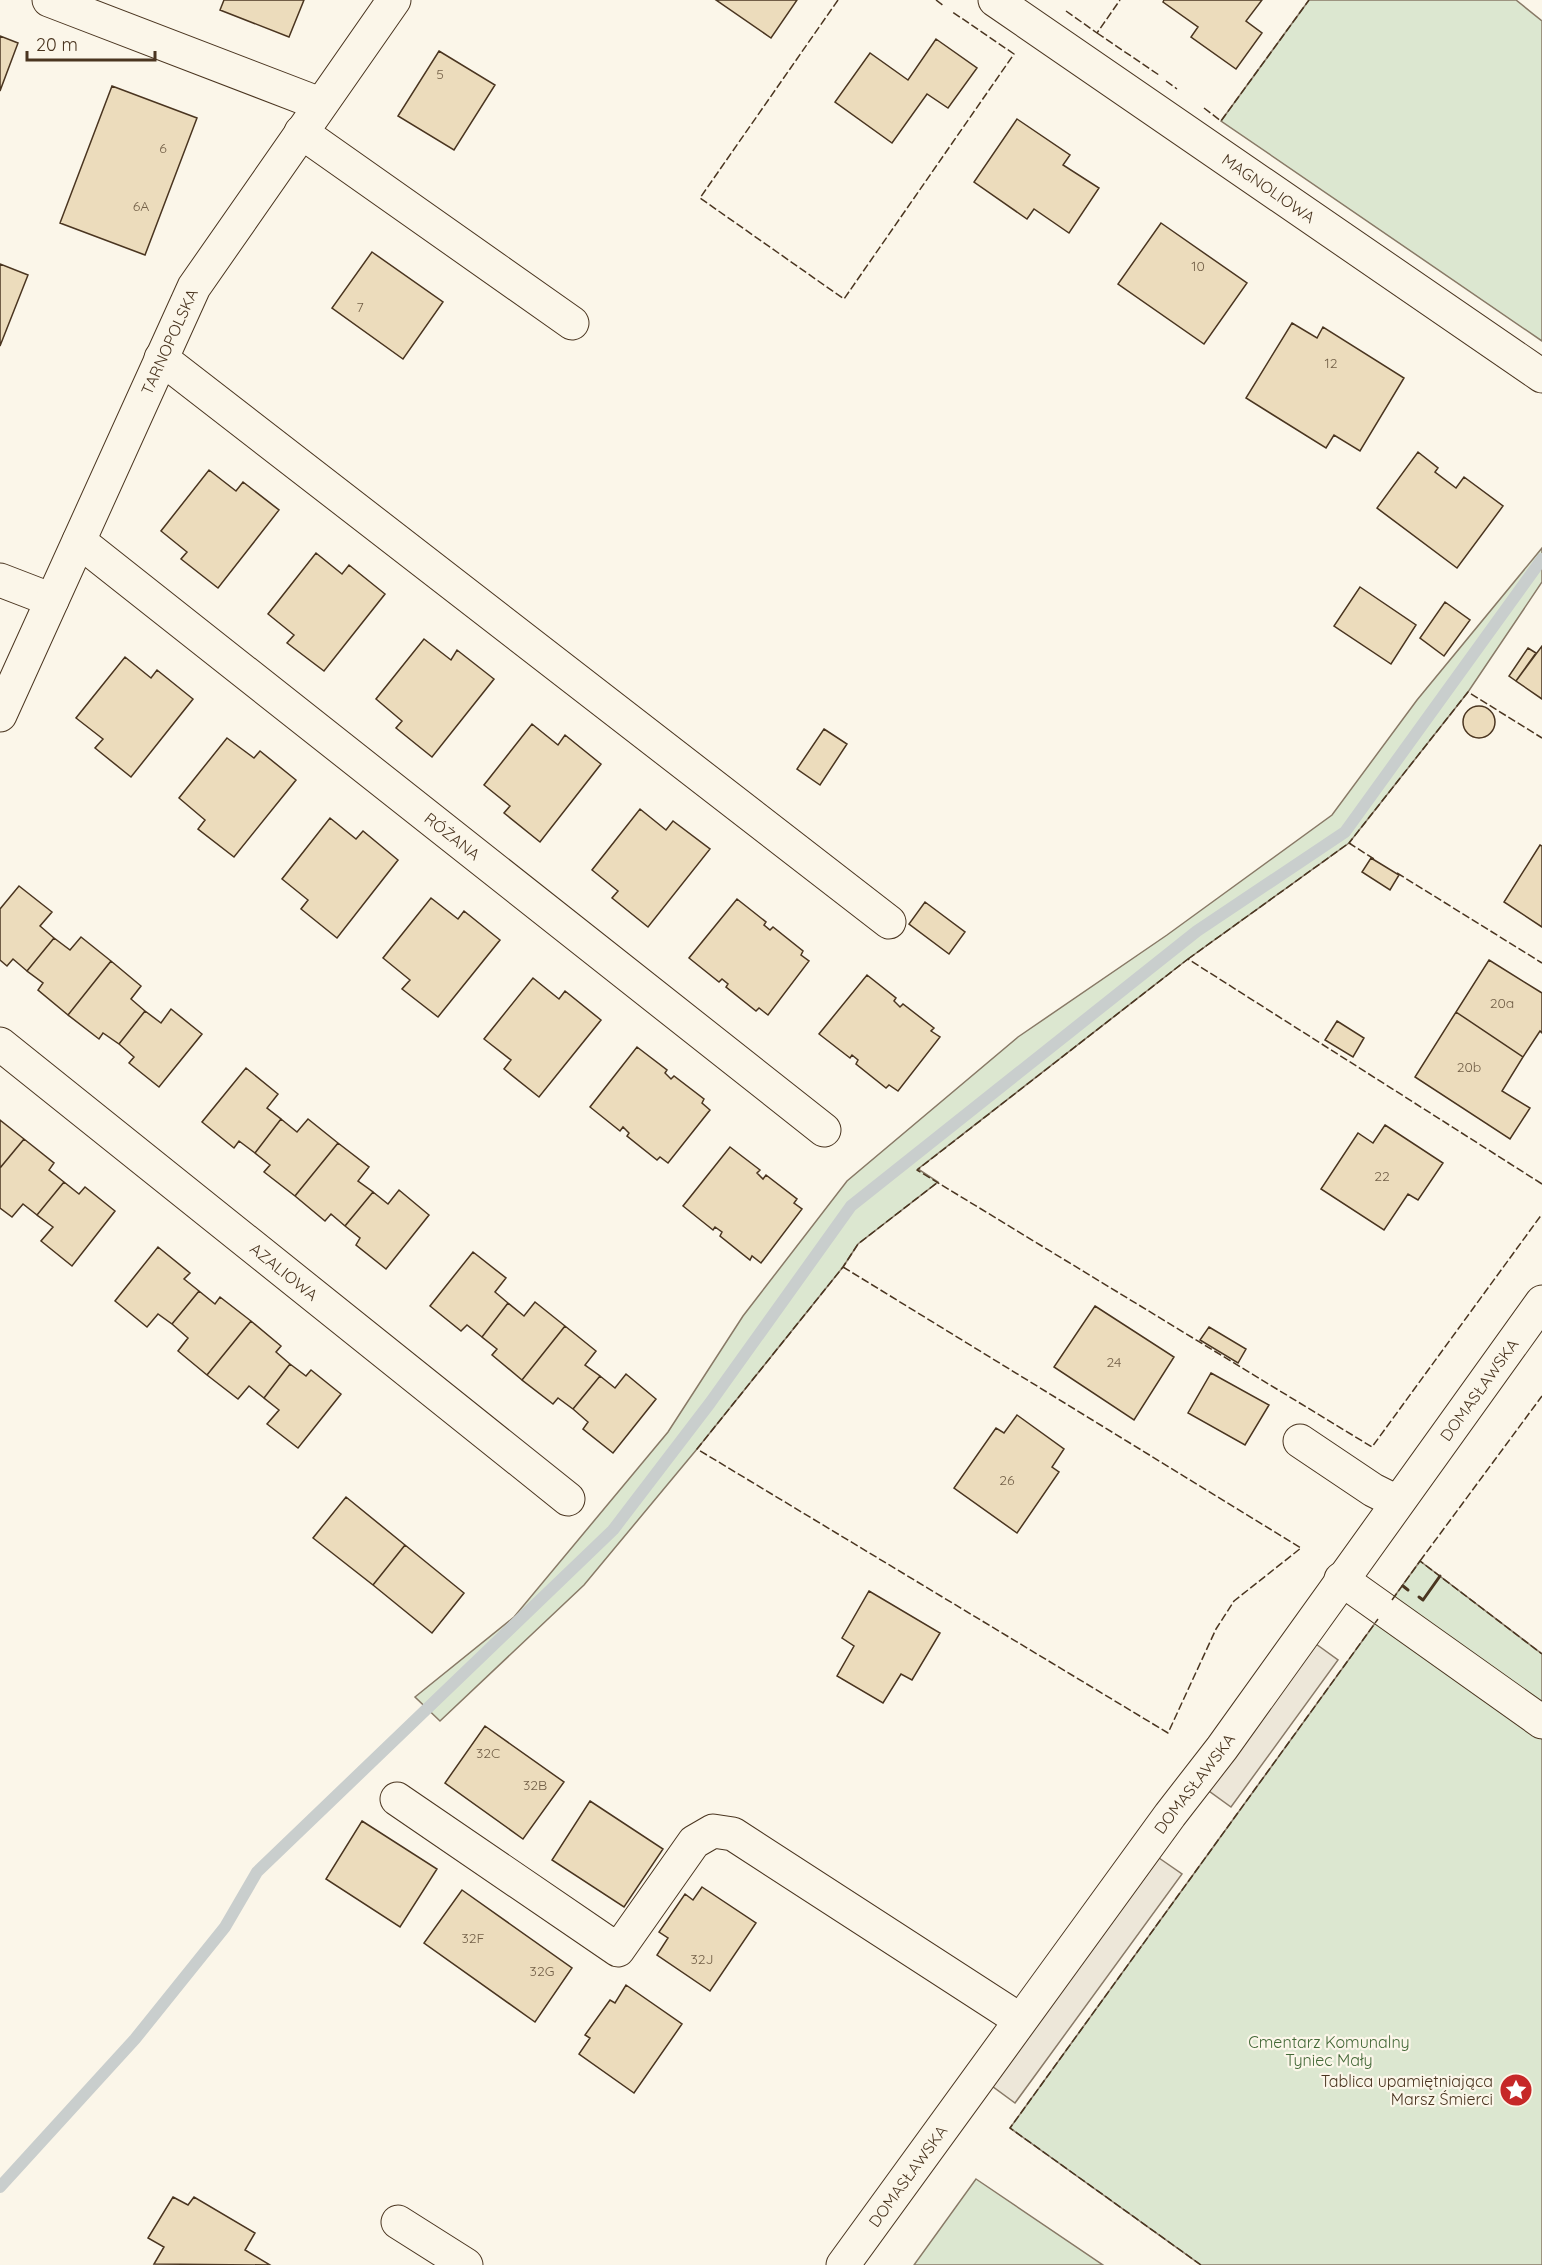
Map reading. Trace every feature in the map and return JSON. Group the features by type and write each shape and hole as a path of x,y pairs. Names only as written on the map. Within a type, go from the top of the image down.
{"street":[{"path":"49,0 320,104"},
{"name":"TARNOPOLSKA","path":"0,715 194,287 394,0"},
{"name":"MAGNOLIOWA","path":"995,0 1542,376"},
{"path":"301,132 572,323"},
{"path":"161,358 890,922"},
{"name":"RÓŻANA","path":"79,541 824,1130"},
{"path":"0,580 52,600"},
{"name":"AZALIOWA","path":"0,1044 568,1499"},
{"name":"DOMASŁAWSKA","path":"843,2265 1020,2020 1222,1748 1396,1502 1542,1302"},
{"path":"1300,1442 1373,1490 1396,1502"},
{"path":"1341,1580 1542,1722"},
{"path":"397,1799 618,1950 694,1842 713,1831 733,1834 1020,2020"},
{"path":"398,2222 466,2265"}],"green space":[{"path":"1309,0 1516,0 1542,21 1542,341 1221,121"},
{"path":"1542,548 1542,582 1468,692 1349,843 1188,959 918,1169 938,1182 858,1244 843,1267 697,1449 584,1585 440,1721 415,1697 514,1617 668,1432 743,1316 847,1181 1018,1037 1167,935 1332,815 1417,700"},
{"name":"Cmentarz Komunalny Tyniec Mały","path":"1420,1561 1542,1654 1542,2265 1201,2265 1010,2128"},
{"path":"976,2179 1103,2265 914,2265"}],"shaded area":[{"path":"1316,1644 1338,1660 1231,1807 1209,1791"},
{"path":"1159,1858 1182,1874 1015,2103 992,2086"}],"building":[{"path":"224,0 304,0 289,37 220,10"},
{"path":"716,0 797,0 771,38"},
{"path":"1164,0 1262,0 1246,21 1262,33 1236,69 1191,37 1198,27 1163,2"},
{"path":"0,36 18,43 0,91"},
{"path":"936,39 977,68 948,108 927,94 892,143 835,102 870,53 908,80"},
{"path":"439,51 495,85 454,150 398,116"},
{"path":"112,86 197,118 145,255 60,223"},
{"path":"1017,119 1070,155 1063,165 1099,188 1069,233 1034,209 1027,219 974,182"},
{"path":"1161,223 1247,283 1204,344 1118,284"},
{"path":"372,252 443,302 403,359 332,308"},
{"path":"0,264 28,275 0,346"},
{"path":"1292,323 1317,338 1323,327 1404,378 1360,451 1334,435 1326,448 1246,398"},
{"path":"1418,452 1438,468 1435,472 1456,488 1464,477 1503,506 1457,568 1377,508"},
{"path":"209,470 236,491 243,482 279,510 218,588 181,559 187,552 161,531"},
{"path":"316,553 342,574 349,565 385,594 324,671 287,643 294,635 268,614"},
{"path":"1360,587 1416,625 1391,664 1334,626"},
{"path":"1445,602 1470,620 1444,656 1420,638"},
{"path":"424,639 451,660 457,650 494,679 432,757 396,728 402,721 376,699"},
{"path":"1542,646 1542,699 1516,681"},
{"path":"1528,648 1536,653 1516,681 1509,676"},
{"path":"125,657 151,678 157,670 193,699 131,777 95,748 103,739 76,718"},
{"path":"1479,706 1490,711 1495,722 1490,733 1479,738 1468,733 1463,722 1468,711"},
{"path":"532,724 558,745 565,735 601,764 540,842 504,813 510,806 484,785"},
{"path":"824,729 847,744 820,785 797,769"},
{"path":"227,738 254,758 260,751 296,780 234,857 198,829 205,820 179,798"},
{"path":"640,809 666,830 673,821 710,849 648,927 612,898 618,891 592,870"},
{"path":"330,818 356,839 363,831 398,860 337,938 301,909 308,900 282,879"},
{"path":"1540,845 1542,846 1542,927 1504,902"},
{"path":"1371,858 1399,875 1390,890 1362,872"},
{"path":"19,886 52,912 40,926 54,938 27,971 13,959 7,966 0,960 0,909"},
{"path":"431,898 458,919 464,911 500,940 438,1017 402,989 410,980 383,958"},
{"path":"737,899 766,922 764,925 770,930 773,927 803,951 801,955 809,961 768,1015 759,1008 756,1011 726,987 728,984 722,979 719,982 689,958"},
{"path":"925,902 965,932 949,954 909,924"},
{"path":"81,937 111,961 68,1015 38,990 43,983 27,971 54,938 70,950"},
{"path":"1489,960 1542,993 1542,1033 1540,1031 1523,1057 1456,1012"},
{"path":"111,961 141,986 131,999 145,1011 119,1044 103,1033 99,1039 68,1015"},
{"path":"867,975 896,998 894,1001 900,1007 903,1004 934,1028 931,1031 940,1037 898,1091 889,1085 886,1088 856,1064 858,1060 852,1055 850,1058 819,1034"},
{"path":"533,978 559,999 565,991 601,1020 539,1097 504,1069 511,1060 484,1039"},
{"path":"171,1009 202,1034 159,1087 129,1063 134,1057 119,1044 145,1011 161,1023"},
{"path":"1456,1012 1523,1057 1502,1091 1530,1108 1510,1139 1415,1077"},
{"path":"1337,1021 1364,1038 1353,1057 1325,1040"},
{"path":"637,1047 667,1070 665,1073 671,1079 674,1076 704,1099 702,1103 710,1110 668,1163 660,1157 657,1160 627,1136 629,1133 623,1127 620,1131 590,1107"},
{"path":"246,1068 278,1094 267,1108 281,1119 255,1153 239,1141 234,1148 202,1122"},
{"path":"281,1119 297,1132 308,1119 338,1143 295,1196 264,1172 270,1165 255,1153"},
{"path":"0,1120 24,1139 0,1168"},
{"path":"1385,1125 1443,1163 1418,1200 1408,1194 1384,1230 1321,1189 1358,1133 1373,1143"},
{"path":"24,1139 54,1163 49,1170 64,1182 37,1215 23,1204 12,1217 0,1208 0,1168"},
{"path":"338,1143 369,1167 358,1181 373,1192 345,1226 331,1214 325,1221 295,1196"},
{"path":"730,1147 760,1170 757,1173 763,1179 766,1175 797,1199 794,1203 802,1209 761,1263 752,1256 750,1260 720,1236 722,1232 715,1227 713,1230 683,1206"},
{"path":"64,1182 79,1194 85,1187 115,1211 72,1266 41,1241 53,1227 37,1215"},
{"path":"399,1190 429,1215 386,1269 356,1245 360,1238 345,1226 373,1192 388,1204"},
{"path":"158,1247 190,1273 184,1279 199,1291 172,1324 158,1314 147,1327 115,1301"},
{"path":"473,1252 506,1278 495,1292 508,1303 482,1337 467,1325 461,1331 430,1306"},
{"path":"199,1291 215,1304 220,1297 251,1321 207,1375 178,1351 188,1338 172,1324"},
{"path":"535,1302 565,1326 522,1380 492,1355 497,1349 482,1337 508,1303 524,1316"},
{"path":"1095,1306 1174,1357 1134,1420 1054,1367"},
{"path":"251,1321 281,1346 276,1352 290,1364 264,1398 249,1386 238,1399 207,1375"},
{"path":"565,1326 596,1351 585,1365 600,1376 573,1409 558,1398 553,1404 522,1380"},
{"path":"1209,1327 1246,1349 1238,1363 1200,1340"},
{"path":"290,1364 306,1376 311,1370 341,1394 298,1448 267,1424 279,1410 264,1398"},
{"path":"1211,1373 1269,1405 1245,1445 1188,1413"},
{"path":"626,1374 656,1399 613,1453 583,1429 588,1422 573,1409 600,1376 615,1388"},
{"path":"1017,1415 1064,1449 1052,1467 1059,1472 1017,1533 954,1488 996,1428 1004,1433"},
{"path":"346,1497 405,1545 373,1585 313,1538"},
{"path":"405,1545 464,1593 432,1633 373,1585"},
{"path":"869,1591 940,1633 912,1680 901,1674 883,1703 837,1676 854,1646 842,1638"},
{"path":"485,1726 564,1782 523,1839 445,1783"},
{"path":"590,1801 663,1849 624,1907 552,1860"},
{"path":"362,1821 437,1869 400,1927 326,1879"},
{"path":"702,1887 756,1923 710,1991 657,1955 668,1938 659,1932 685,1894 693,1900"},
{"path":"462,1890 572,1968 535,2022 424,1943"},
{"path":"626,1985 682,2024 634,2093 579,2054 590,2038 585,2035 610,2000 615,2003"},
{"path":"173,2197 188,2205 194,2197 255,2233 245,2250 270,2265 154,2264 164,2247 148,2238"}],"waterway":[{"path":"0,2187 135,2039 225,1927 257,1872 613,1530 710,1403 851,1206 1197,931 1345,832 1542,559"}],"fence":[{"path":"838,0 700,198 844,299 1014,54 951,11"},
{"path":"936,0 944,6"},
{"path":"1066,11 1097,33 1120,0"},
{"path":"1204,108 1221,121 1309,0"},
{"path":"1097,33 1159,75"},
{"path":"1166,81 1177,89"},
{"path":"1351,844 1349,843 1468,692 1542,738"},
{"path":"1188,959 1349,843 1374,859"},
{"path":"1397,873 1542,963"},
{"path":"1542,1184 1188,959 917,1170 1372,1447 1542,1214"},
{"path":"843,1267 1301,1548 1234,1601 1216,1629 1168,1733 697,1449 843,1267 858,1244 938,1182"},
{"path":"1420,1561 1542,1396"},
{"path":"1392,1600 1420,1561 1542,1654"},
{"path":"1201,2265 1010,2128 1378,1619"}],"wall":[{"path":"1419,1597 1423,1600 1440,1576"},
{"path":"1403,1586 1408,1590"}],"place":[{"name":"Tablica upamiętniająca Marsz Śmierci","path":"1516,2090"}]}
